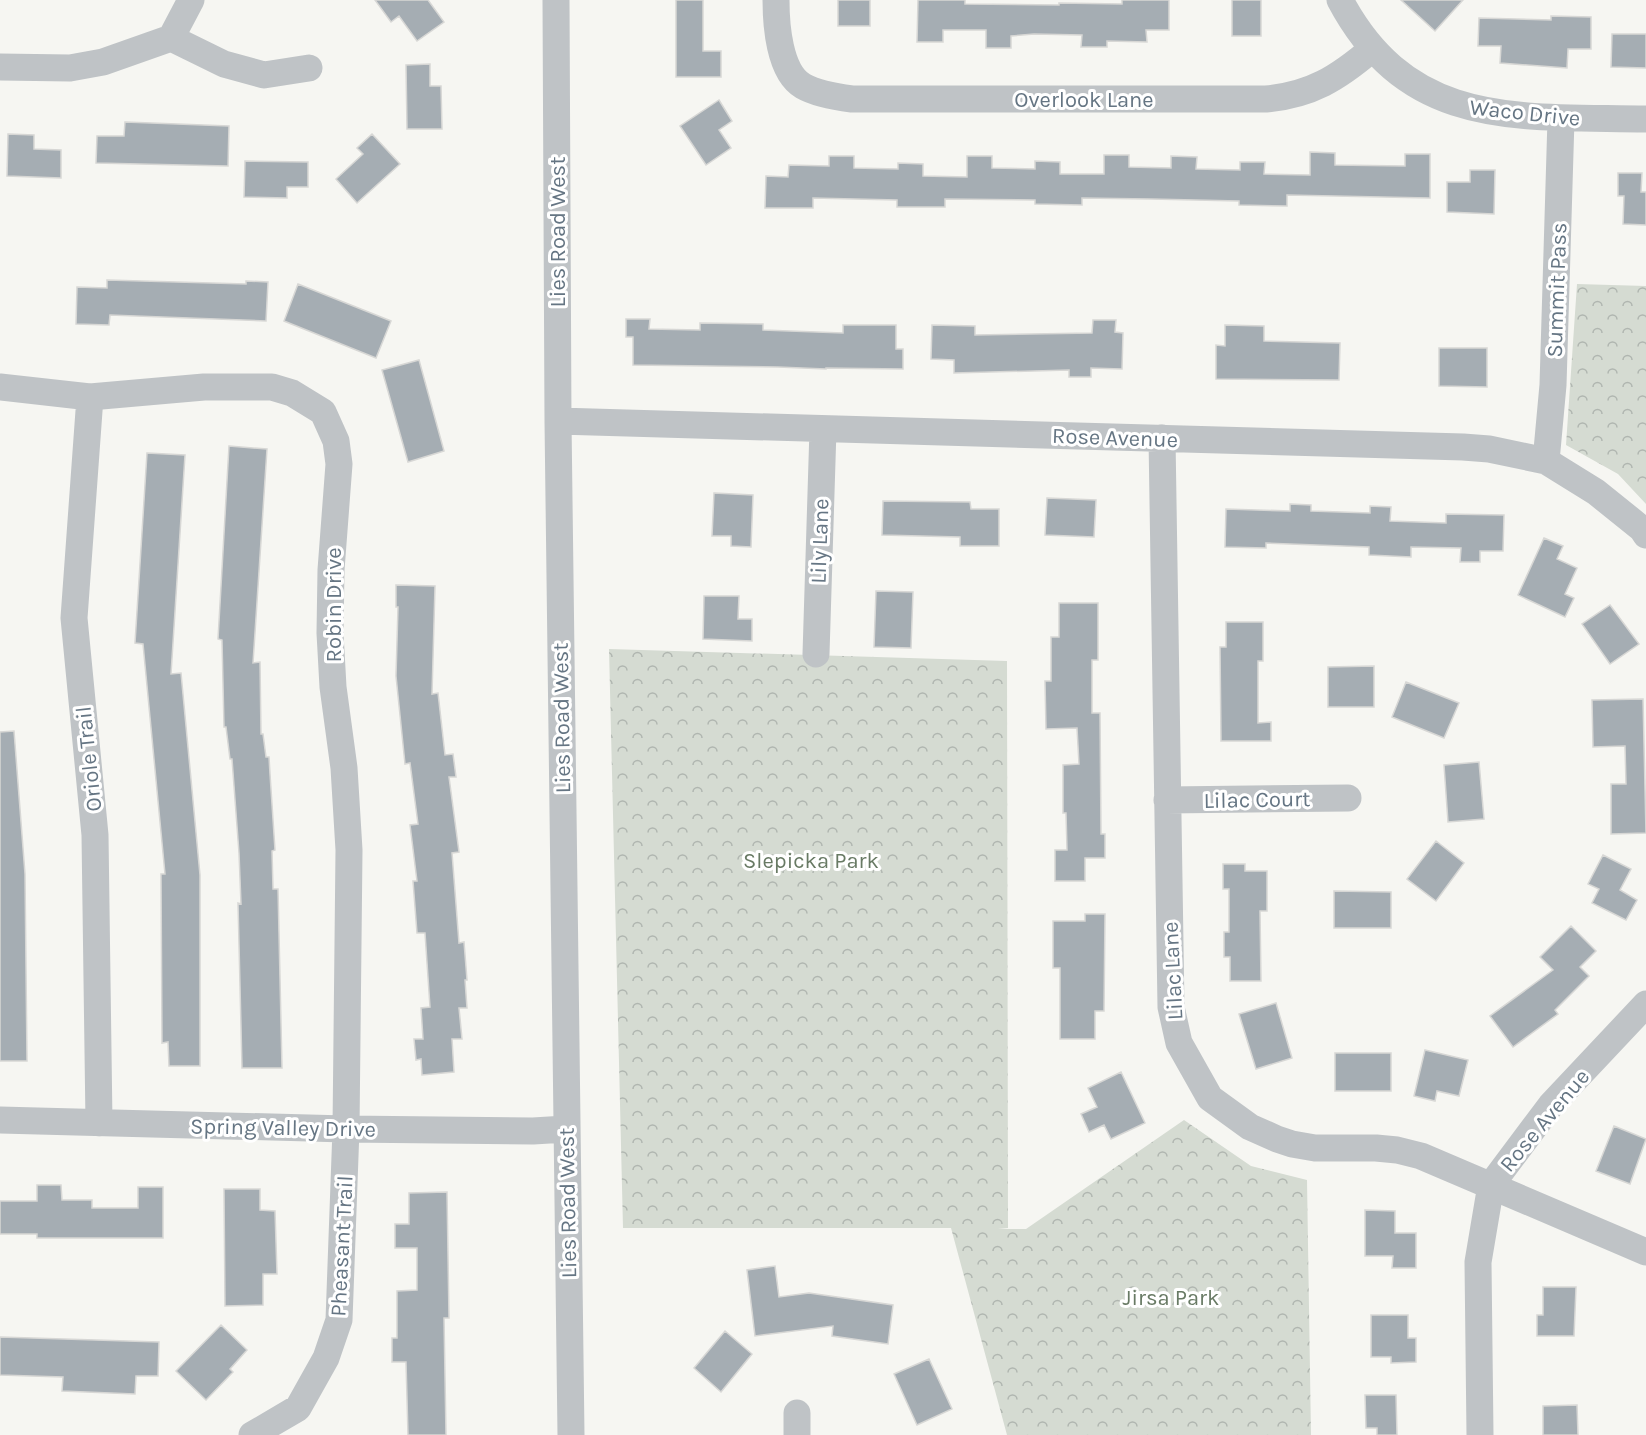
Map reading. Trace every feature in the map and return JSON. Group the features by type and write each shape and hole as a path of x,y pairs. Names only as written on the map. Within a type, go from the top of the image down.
{"street":[{"path":"0,67 70,68 103,62 171,38 190,0"},
{"name":"Lies Road West","path":"556,0 558,421 570,1435"},
{"name":"Overlook Lane","path":"776,0 778,41 790,72 801,85 833,97 852,99 1285,98 1304,93 1344,73 1372,50"},
{"name":"Waco Drive","path":"1340,0 1372,50 1395,71 1424,90 1458,105 1488,112 1561,118 1646,119"},
{"path":"171,38 224,64 264,75 309,68"},
{"name":"Summit Pass","path":"1546,461 1553,385 1561,118"},
{"name":"Robin Drive","path":"0,387 90,397 204,387 272,387 292,393 323,412 336,441 339,465 331,570 330,633 333,687 348,813 346,1129"},
{"name":"Oriole Trail","path":"90,397 74,618 95,835 99,1123"},
{"name":"Rose Avenue","path":"558,421 1489,449 1546,461 1596,492 1642,529 1646,535"},
{"name":"Lily Lane","path":"816,654 823,429"},
{"name":"Lilac Lane","path":"1162,438 1171,1007 1179,1043 1210,1098 1250,1127 1277,1139 1315,1148 1397,1150 1421,1156 1646,1252"},
{"name":"Lilac Court","path":"1167,800 1348,798"},
{"name":"Rose Avenue","path":"1480,1435 1478,1262 1491,1185 1551,1105 1646,1004"},
{"name":"Spring Valley Drive","path":"0,1120 346,1129 566,1130"},
{"name":"Pheasant Trail","path":"252,1435 298,1408 333,1342 339,1320 342,1290 346,1129"}],"green space":[{"path":"1577,284 1646,286 1646,504 1618,474 1566,445"},
{"name":"Slepicka Park","path":"609,649 1007,661 1008,1228 998,1229 1026,1229 1184,1120 1251,1166 1307,1180 1311,1435 1007,1435 951,1228 623,1228"}],"building":[{"path":"375,0 428,0 444,22 417,41 399,16 391,22"},
{"path":"676,0 703,0 703,51 721,51 721,77 676,77"},
{"path":"838,0 870,0 870,26 838,26"},
{"path":"918,0 965,0 965,4 1059,5 1059,3 1122,4 1122,0 1169,0 1169,30 1146,30 1147,42 1107,41 1107,47 1081,47 1082,35 1034,34 1011,36 1011,48 986,48 986,30 943,30 943,42 917,42"},
{"path":"1232,0 1261,0 1261,36 1232,36"},
{"path":"1401,0 1463,0 1435,31"},
{"path":"1551,16 1591,17 1591,49 1568,49 1567,68 1500,63 1501,46 1478,46 1479,18 1551,20"},
{"path":"1612,34 1646,34 1646,68 1611,67"},
{"path":"430,64 430,86 441,86 442,129 407,129 406,65"},
{"path":"719,100 732,121 719,130 731,148 706,165 680,126"},
{"path":"125,122 229,126 228,166 96,163 97,136 124,136"},
{"path":"8,134 34,135 34,149 61,150 61,178 7,176"},
{"path":"372,134 400,164 357,203 336,179 363,154 357,148"},
{"path":"1310,152 1335,153 1335,165 1405,166 1405,154 1430,154 1430,198 1287,195 1287,206 1239,205 1239,201 1151,199 1082,198 1082,205 1035,204 1035,200 945,199 945,207 897,207 897,200 813,198 813,208 765,208 766,176 788,177 789,165 829,166 829,156 854,156 854,168 898,169 898,163 923,164 923,176 967,177 967,156 992,156 992,168 1035,169 1035,161 1060,162 1060,174 1104,174 1104,155 1129,155 1129,167 1171,168 1171,156 1197,157 1196,169 1240,170 1240,162 1265,162 1264,174 1310,175"},
{"path":"245,161 308,162 308,187 287,187 287,198 244,197"},
{"path":"1470,170 1495,170 1494,214 1447,212 1447,182 1470,182"},
{"path":"1618,173 1642,173 1641,192 1646,192 1646,225 1623,224 1624,196 1618,196"},
{"path":"107,280 246,284 246,281 268,282 266,321 110,315 109,325 76,324 77,287 107,288"},
{"path":"298,284 391,321 376,358 284,321"},
{"path":"626,319 650,319 649,329 700,330 700,323 763,324 763,330 843,333 843,325 896,325 896,349 903,349 903,369 633,365 633,337 626,337"},
{"path":"1093,320 1116,320 1115,332 1123,333 1122,369 1091,368 1091,377 1069,377 1069,370 954,373 954,360 931,359 932,325 975,326 975,335 1092,333"},
{"path":"1225,325 1264,326 1264,341 1340,343 1339,380 1216,379 1216,345 1225,346"},
{"path":"1439,348 1487,348 1487,387 1439,386"},
{"path":"419,360 444,451 408,462 382,370"},
{"path":"229,446 267,449 253,663 260,662 261,734 263,734 266,757 269,757 275,850 272,851 273,889 278,889 282,1068 242,1068 239,853 232,759 230,759 226,727 224,727 222,640 218,639"},
{"path":"147,453 185,455 171,674 181,673 200,875 200,1066 169,1066 168,1042 162,1043 161,874 165,874 143,644 135,643"},
{"path":"714,493 753,495 751,547 731,546 731,536 712,536"},
{"path":"1047,498 1096,500 1094,537 1045,535"},
{"path":"883,501 970,502 971,509 999,509 999,546 960,546 960,537 882,535"},
{"path":"1290,504 1311,505 1311,511 1370,513 1370,506 1391,507 1390,521 1446,523 1446,514 1504,515 1503,551 1480,551 1480,562 1460,562 1461,548 1411,547 1411,557 1369,555 1369,547 1266,543 1266,548 1225,547 1226,509 1290,511"},
{"path":"1544,538 1563,546 1557,559 1577,568 1565,594 1574,598 1565,617 1518,595"},
{"path":"396,585 435,586 432,694 438,693 445,755 453,754 456,777 449,777 459,852 452,853 459,943 464,942 467,980 465,980 467,1008 459,1008 462,1039 452,1039 454,1072 422,1075 421,1059 416,1060 414,1039 423,1039 421,1008 430,1007 425,933 417,933 413,881 417,881 410,825 418,824 410,763 405,764 396,676 398,607 396,607"},
{"path":"876,591 913,592 911,648 874,647"},
{"path":"704,596 739,596 738,619 752,619 752,641 703,639"},
{"path":"1059,603 1098,603 1098,660 1092,660 1092,713 1100,713 1101,834 1105,834 1105,858 1085,858 1085,881 1055,881 1055,850 1067,850 1066,813 1063,813 1063,765 1079,764 1077,728 1046,729 1045,681 1051,681 1051,637 1059,637"},
{"path":"1610,605 1639,644 1610,664 1582,624"},
{"path":"1226,622 1263,622 1263,661 1258,661 1258,723 1271,722 1271,741 1221,741 1220,647 1226,647"},
{"path":"1374,666 1374,707 1328,707 1328,667"},
{"path":"1406,682 1459,703 1444,738 1392,717"},
{"path":"1643,699 1646,833 1611,834 1611,784 1626,784 1625,746 1593,747 1592,700"},
{"path":"14,731 25,874 27,1061 0,1061 0,732"},
{"path":"1479,762 1484,819 1448,822 1444,765"},
{"path":"1436,841 1464,863 1436,901 1407,879"},
{"path":"1603,855 1631,869 1620,890 1637,900 1626,920 1592,903 1599,889 1588,884"},
{"path":"1223,864 1245,864 1245,871 1267,871 1267,911 1260,911 1261,981 1230,981 1230,957 1224,957 1224,932 1229,932 1229,889 1223,889"},
{"path":"1334,891 1391,892 1391,928 1334,928"},
{"path":"1085,914 1105,914 1104,1011 1095,1011 1095,1039 1060,1039 1060,968 1053,968 1053,921 1085,921"},
{"path":"1571,926 1596,951 1580,967 1589,976 1555,1010 1558,1014 1513,1047 1490,1016 1553,970 1540,957"},
{"path":"1276,1003 1292,1058 1256,1069 1239,1014"},
{"path":"1425,1050 1468,1060 1459,1096 1437,1091 1435,1101 1414,1096"},
{"path":"1335,1053 1391,1053 1391,1091 1335,1091"},
{"path":"1121,1072 1145,1123 1111,1139 1104,1125 1089,1132 1081,1114 1097,1107 1088,1088"},
{"path":"1614,1126 1646,1139 1630,1184 1596,1171"},
{"path":"37,1185 61,1185 62,1200 92,1200 92,1208 138,1208 138,1187 163,1187 163,1238 37,1238 37,1234 0,1234 0,1201 37,1201"},
{"path":"224,1189 260,1189 260,1210 275,1211 277,1274 263,1274 263,1305 225,1306"},
{"path":"447,1192 449,1318 444,1318 446,1435 408,1435 406,1362 392,1362 392,1338 397,1338 397,1291 417,1290 417,1248 395,1248 395,1224 409,1224 409,1193"},
{"path":"1365,1210 1395,1211 1395,1233 1416,1233 1416,1268 1392,1268 1393,1256 1365,1256"},
{"path":"775,1266 779,1297 809,1293 893,1305 888,1344 832,1336 833,1326 755,1336 747,1270"},
{"path":"1543,1287 1576,1287 1574,1336 1537,1336 1537,1315 1543,1315"},
{"path":"1371,1315 1408,1315 1408,1338 1416,1338 1416,1362 1391,1363 1391,1357 1371,1357"},
{"path":"221,1325 247,1350 230,1369 233,1372 206,1400 176,1371"},
{"path":"725,1331 752,1354 721,1392 694,1368"},
{"path":"0,1337 159,1342 158,1376 136,1376 135,1394 62,1391 63,1377 0,1375"},
{"path":"929,1359 952,1409 917,1425 894,1374"},
{"path":"1365,1395 1396,1395 1397,1435 1377,1435 1377,1428 1366,1428"},
{"path":"1577,1405 1578,1435 1543,1435 1543,1406"}],"park label":[{"name":"Jirsa Park","path":"1171,1297"}]}
